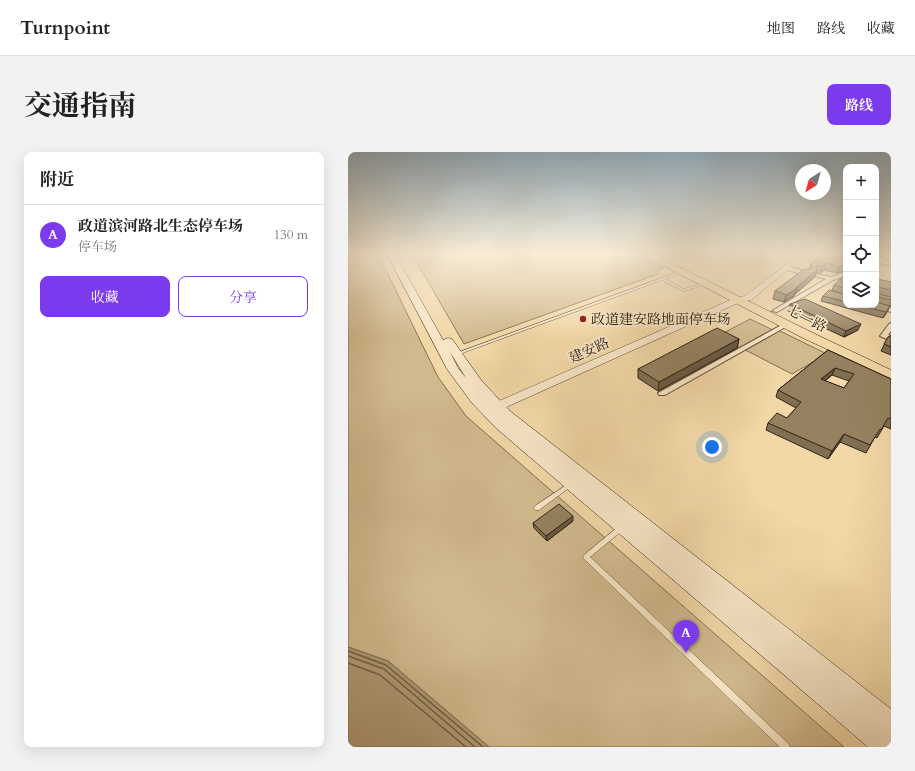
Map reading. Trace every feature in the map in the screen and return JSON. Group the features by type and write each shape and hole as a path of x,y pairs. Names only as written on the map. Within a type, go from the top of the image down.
{"main road":[{"path":"406,282 453,370 495,411 891,725"},
{"path":"415,282 456,354 495,411 501,425 888,747"},
{"name":"七一路","path":"701,282 891,368"},
{"name":"七一路","path":"709,282 787,324 891,375"}],"street":[{"path":"495,411 743,300 768,282"},
{"path":"775,311 826,282"},
{"path":"879,307 891,310"},
{"path":"662,393 787,324"},
{"path":"891,325 884,336 891,339"}],"lane":[{"path":"456,354 654,282"},
{"path":"668,282 684,290 705,284"},
{"path":"537,508 571,483"},
{"path":"623,526 586,557 786,747"}],"shaded area":[{"path":"348,282 392,282 438,377 466,416 844,747 489,747 388,661 348,647"},
{"path":"428,282 636,282 464,344"},
{"path":"750,319 773,330 776,329 827,354 792,374 718,336"}],"water":[{"path":"348,647 388,661 489,747 348,747"}],"building":[{"path":"787,282 803,282 796,289 786,295 775,291"},
{"path":"837,282 841,282 843,283 843,287 834,285"},
{"path":"879,282 891,282 891,290 879,287"},
{"path":"829,290 843,294 843,301 823,296"},
{"path":"879,294 891,297 891,300 879,297"},
{"path":"805,299 861,324 846,331 790,304"},
{"path":"879,303 890,306 886,312 870,308 879,308"},
{"path":"717,328 739,339 659,382 638,369"},
{"path":"891,335 891,347 884,344"},
{"path":"828,350 891,379 891,419 888,418 870,445 844,434 832,451 768,423 777,413 787,418 801,402 778,390","holes":["835,368 854,374 844,388 821,379"]},
{"path":"559,504 573,516 546,536 533,523"}],"place":[{"name":"政道建安路地面停车场","path":"583,319"},
{"name":"政道滨河路北生态停车场","path":"686,653"}]}
